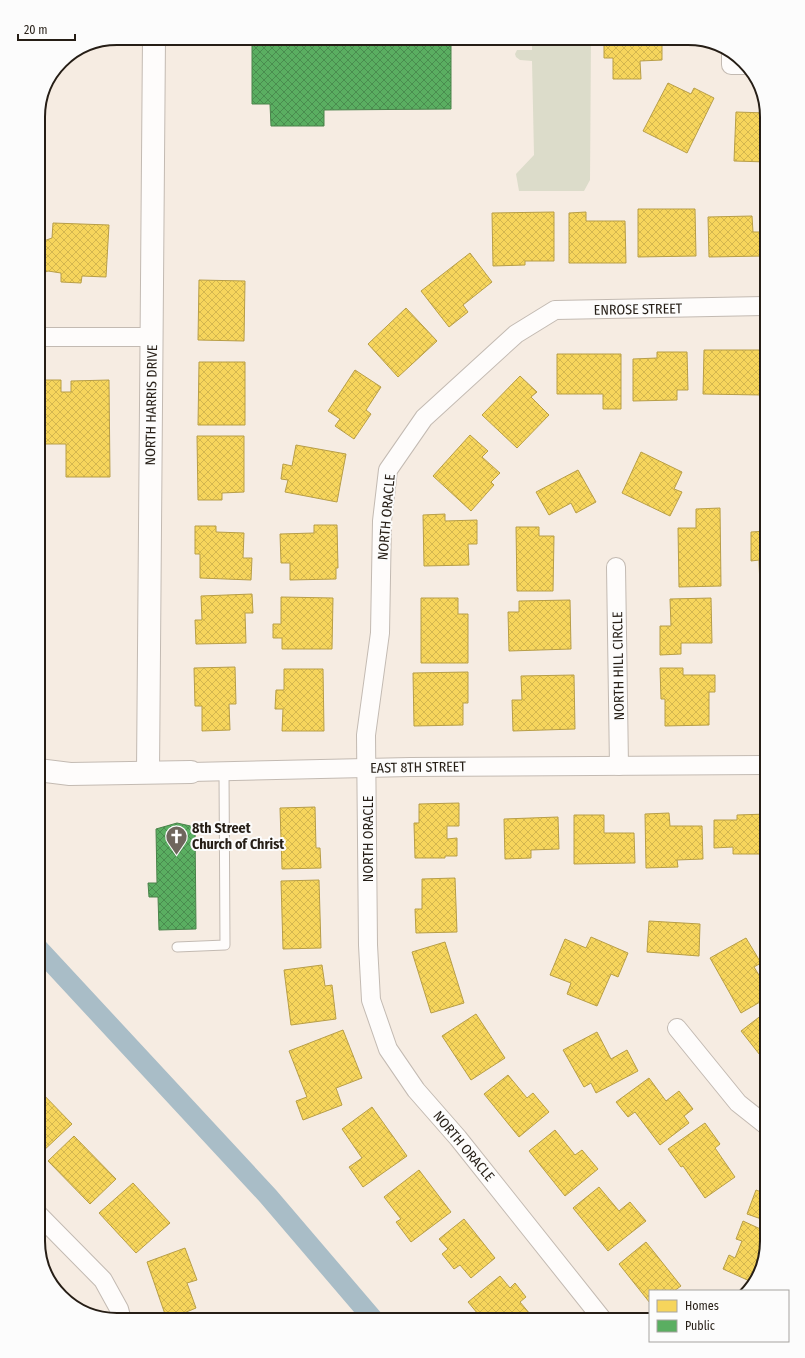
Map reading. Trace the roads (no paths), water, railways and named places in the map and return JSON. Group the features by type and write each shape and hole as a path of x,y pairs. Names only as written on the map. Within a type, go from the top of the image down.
{"street":[{"name":"NORTH HARRIS DRIVE","path":"148,772 154,45"},
{"name":"ENROSE STREET","path":"516,334 555,310 760,306"},
{"name":"NORTH ORACLE","path":"516,334 424,418 388,470 382,521 380,633 366,734 368,946 371,1000 388,1049 416,1090 458,1138 598,1313"},
{"path":"45,337 152,337"},
{"name":"NORTH HILL CIRCLE","path":"616,567 619,766"},
{"name":"EAST 8TH STREET","path":"45,771 70,774 367,768 760,765"},
{"name":"EAST 8TH STREET","path":"45,779 70,774"},
{"path":"677,1028 738,1103 760,1120"},
{"path":"45,1221 102,1280 120,1313"}],"lane":[{"path":"177,947 225,945 224,771"}],"waterway":[{"path":"45,956 268,1196 368,1313"}],"place":[{"name":"8th Street Church of Christ","path":"176,856"}]}
